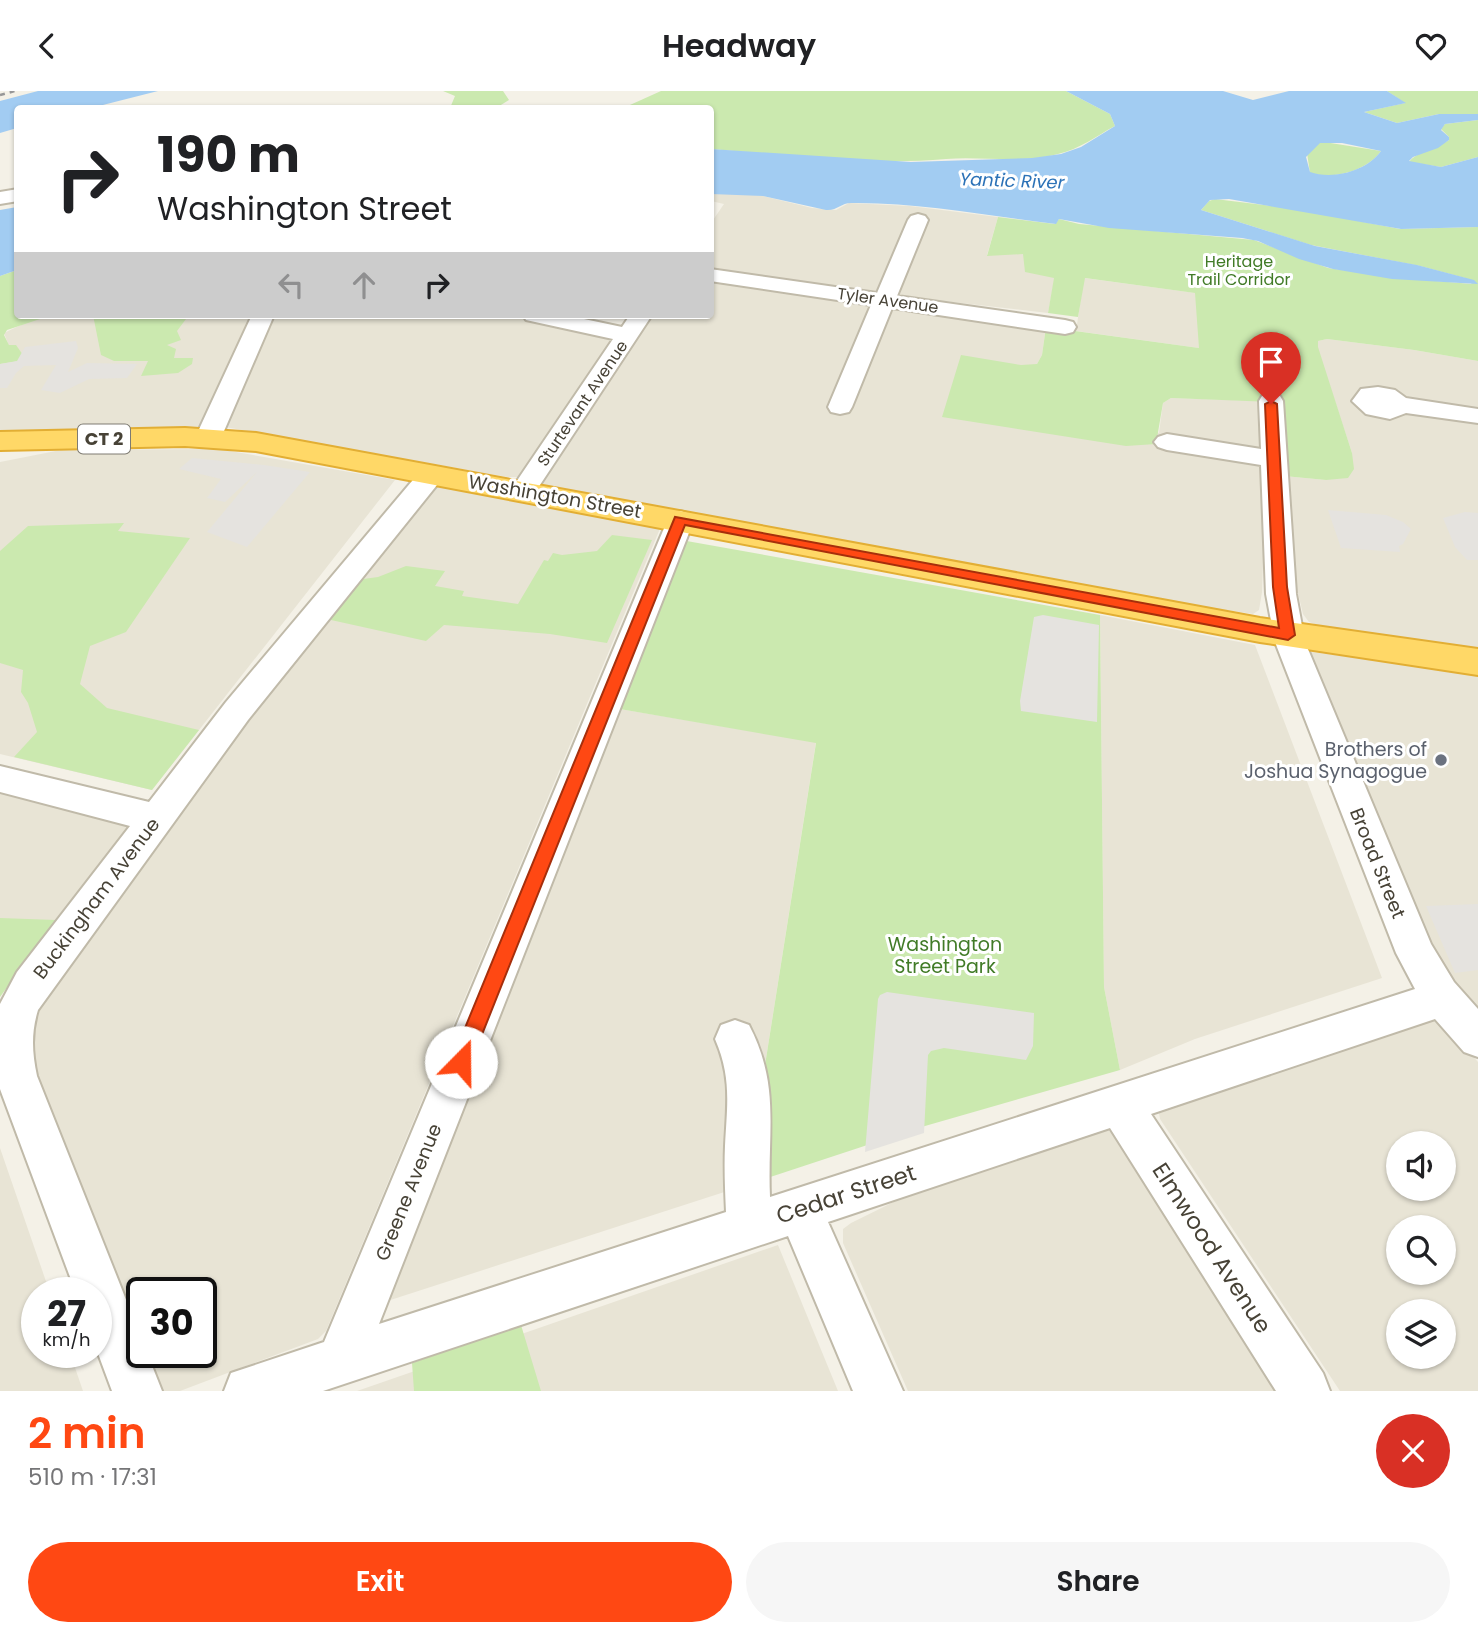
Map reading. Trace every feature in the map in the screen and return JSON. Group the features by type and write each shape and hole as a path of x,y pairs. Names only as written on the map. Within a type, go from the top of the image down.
{"highway":[{"name":"Washington Street","path":"0,441 208,438 263,443 1288,635 1478,662"}],"street":[{"path":"839,407 918,220"},
{"name":"Tyler Avenue","path":"714,276 1065,327"},
{"path":"208,438 261,319"},
{"path":"574,319 634,325"},
{"name":"Sturtevant Avenue","path":"523,491 634,325"},
{"name":"Broad Street","path":"1271,401 1280,587 1288,635 1385,884 1423,969 1443,998 1478,1038"},
{"path":"1398,404 1478,416"},
{"path":"1167,442 1274,459"},
{"name":"Buckingham Avenue","path":"137,1391 16,1076 11,1048 13,1025 20,1004 31,985 156,818 259,683 432,474"},
{"name":"Greene Avenue","path":"341,1359 680,520"},
{"path":"0,779 156,818"},
{"name":"Cedar Street","path":"249,1391 1443,998"},
{"path":"736,1039 745,1057 751,1080 747,1170 749,1225"},
{"name":"Elmwood Avenue","path":"1119,1104 1305,1391"},
{"path":"799,1209 878,1391"}],"shaded area":[{"path":"714,194 763,196 812,208 836,210 849,203 910,206 998,217 987,255 1060,251 1048,313 899,296 926,221 879,292 714,269 714,219 724,204 714,202"},
{"path":"1084,278 1196,293 1199,348 1076,331"},
{"path":"714,279 872,303 849,411 895,306 1046,327 1042,355 1037,364 1159,433 1163,403 1171,398 1264,401 1262,592 1259,610 1253,614 1192,605 540,485 646,319 714,319"},
{"path":"38,319 252,319 199,428 0,433 0,359 9,346 4,333"},
{"path":"272,319 523,319 615,339 520,477 507,477 225,427"},
{"path":"1327,339 1478,361 1478,408 1364,390 1355,395 1358,403 1394,416 1409,412 1478,423 1478,651 1323,627 1309,622 1303,614 1292,568 1284,476 1326,480 1352,453 1317,347 1318,341"},
{"path":"76,341 78,348 68,372 87,363 137,364 127,378 89,379 60,393 41,390 56,365 24,366 7,388 0,388 0,364 17,361 25,347"},
{"path":"219,449 395,480 152,790 0,754 0,462 61,450"},
{"path":"192,458 310,472 247,547 207,532 257,472 225,502 207,498 221,479 179,469"},
{"path":"436,484 660,527 326,1331 318,1339 180,1391 156,1391 147,1368 217,1368 217,1277 126,1277 126,1312 30,1061 33,1016 220,747"},
{"path":"1328,510 1386,515 1403,522 1411,529 1403,544 1399,546 1400,552 1341,548"},
{"path":"1465,512 1478,513 1478,560 1467,560 1455,547 1443,518"},
{"path":"1043,615 1099,625 1097,722 1021,711 1020,701 1034,617"},
{"path":"1100,615 1255,645 1382,978 1195,1039 1120,1070 1104,987"},
{"path":"1311,652 1478,673 1478,1016 1442,970"},
{"path":"614,708 816,742 746,1185 375,1305"},
{"path":"0,789 133,821 56,920 0,931"},
{"path":"1478,904 1478,970 1455,973 1426,906"},
{"path":"887,992 1034,1013 1033,1046 1026,1060 944,1048 931,1051 928,1055 924,1133 865,1152 878,999"},
{"path":"1433,1020 1445,1025 1478,1062 1478,1391 1340,1391 1160,1119 1159,1113"},
{"path":"1110,1127 1289,1391 908,1391 843,1243 843,1229 914,1192"},
{"path":"0,1148 44,1277 21,1277 21,1368 75,1368 83,1391 0,1391"},
{"path":"778,1245 838,1391 357,1391"}],"green space":[{"path":"443,91 503,91 509,100 501,105 451,105 455,96"},
{"path":"661,91 1066,91 1110,114 1115,126 1074,149 1031,159 858,160 714,149 714,105 630,105"},
{"path":"1387,91 1478,91 1478,114 1439,114 1397,123 1364,112 1405,103"},
{"path":"1478,120 1478,157 1441,167 1409,162 1417,155 1449,140 1441,129 1445,124"},
{"path":"1318,143 1381,151 1367,164 1349,172 1329,175 1310,173 1307,153"},
{"name":"Heritage Trail Corridor","path":"1215,199 1296,209 1400,229 1478,227 1478,361 1327,339 1318,341 1352,453 1354,469 1348,478 1326,480 1284,476 1274,402 1171,398 1163,403 1156,444 1126,446 942,417 961,355 1021,365 1037,364 1042,355 1046,327 1199,348 1195,293 1085,278 1078,317 1048,313 1054,278 1025,272 1023,254 987,256 998,217 1055,224 1059,219 1079,224 1254,240 1328,268 1472,284 1465,278 1420,266 1311,245 1201,210 1209,201"},
{"path":"14,271 14,319 40,319 7,330 4,335 9,345 16,345 23,355 19,361 0,364 0,276"},
{"path":"94,319 186,319 177,331 181,340 167,345 176,349 174,358 193,358 192,364 178,373 141,376 148,361 114,361 101,355"},
{"path":"124,523 118,531 190,538 126,632 90,646 80,684 107,708 199,730 152,790 14,757 37,732 28,703 21,692 23,670 0,663 0,551 28,526"},
{"path":"612,535 652,540 607,643 550,634 444,625 426,641 322,618 356,580 378,577 406,566 445,571 435,586 464,591 462,596 518,604 544,560 548,561 553,553 562,555 597,551"},
{"name":"Washington Street Park","path":"681,540 1100,615 1104,987 1120,1070 925,1126 746,1185 816,743 614,708"},
{"path":"0,918 56,920 0,997"},
{"path":"521,1325 541,1391 414,1391 412,1363"}],"water":[{"path":"38,91 158,91 103,105 14,105 14,129 0,133 0,101"},
{"name":"Yantic River","path":"1066,91 1223,91 1253,100 1289,91 1387,91 1406,103 1364,112 1397,123 1439,114 1478,114 1478,120 1445,124 1441,130 1449,140 1409,161 1441,167 1478,157 1478,227 1401,229 1229,199 1210,200 1201,210 1315,246 1417,265 1474,280 1478,284 1392,279 1333,269 1299,259 1258,241 1242,238 1109,228 1059,219 1056,224 877,203 851,203 826,210 763,196 714,194 714,149 911,162 1032,158 1061,154 1081,147 1115,126 1110,114","holes":["1320,143 1342,143 1381,151 1358,169 1329,175 1310,172 1306,157"]},
{"path":"14,208 14,271 0,276 0,210"}],"railway":[{"path":"0,95 15,91"}],"place":[{"name":"Brothers of Joshua Synagogue","path":"1441,760"}],"route":[{"path":"461,1062 680,520 1288,635 1280,587 1271,404"}]}
